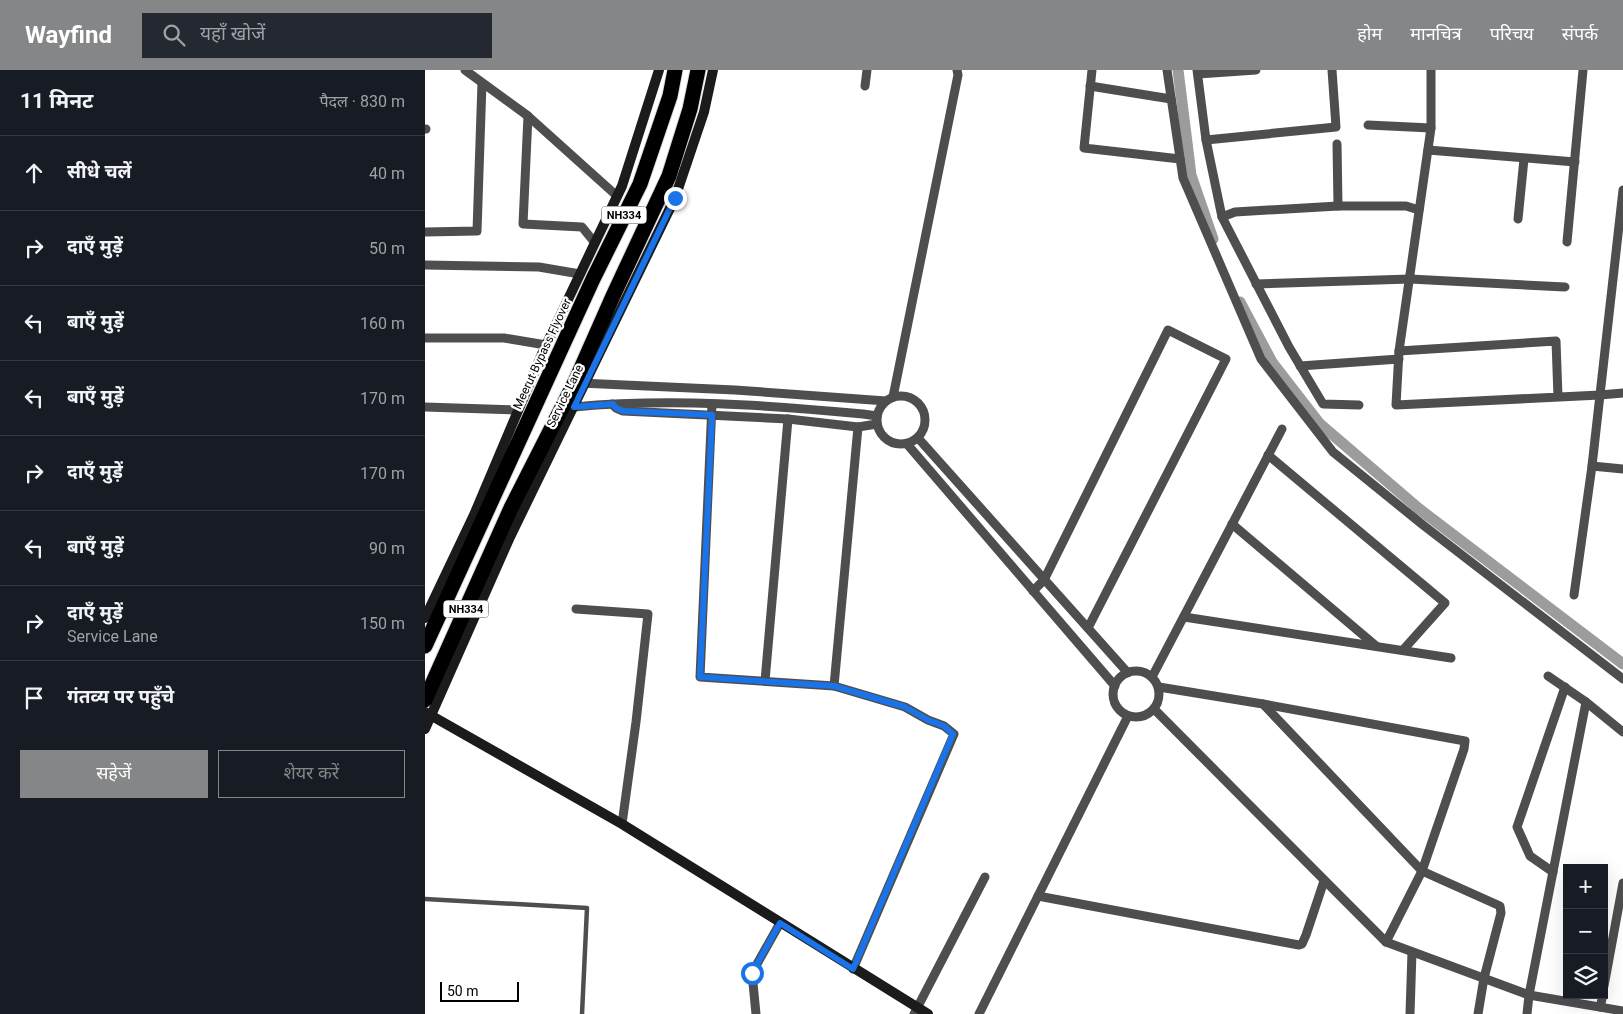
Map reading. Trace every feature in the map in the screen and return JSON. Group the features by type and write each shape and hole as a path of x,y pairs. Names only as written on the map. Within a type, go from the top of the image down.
{"highway":[{"name":"Meerut Bypass Flyover","path":"425,646 490,504 539,380 593,279 640,184 670,96 675,70"},
{"name":"NH334","path":"425,700 507,518 580,383 613,296 669,176 690,110 698,70"}],"street":[{"path":"465,70 528,116 617,196"},
{"path":"425,618 474,515 518,410 539,380 546,345 622,186 659,70"},
{"name":"Service Lane","path":"580,383 675,198 704,112 713,70"},
{"path":"865,86 867,70"},
{"path":"580,383 890,399 902,396 910,397 917,401 922,408 926,422 918,438 907,444 899,444 885,438 880,432 877,420 879,410 890,399 956,85 957,70"},
{"path":"1092,70 1084,148 1180,159"},
{"path":"1167,70 1183,178 1261,359 1333,452 1423,525 1623,679"},
{"path":"1256,70 1197,72 1206,140 1221,217 1300,366 1323,404 1359,405"},
{"path":"1206,140 1336,127 1332,70"},
{"path":"1431,70 1431,128 1399,355 1396,405 1623,393"},
{"path":"1567,242 1583,70"},
{"path":"425,232 477,230 483,83"},
{"path":"1091,86 1171,99"},
{"path":"528,116 523,224 582,227 595,244"},
{"path":"1368,125 1431,128"},
{"path":"1337,144 1338,206"},
{"path":"1428,150 1575,162"},
{"path":"1518,219 1525,158"},
{"path":"1574,595 1592,466 1623,190"},
{"path":"1221,217 1235,212 1338,206 1406,206 1419,210"},
{"path":"425,266 539,267 580,274"},
{"path":"1256,284 1410,279 1565,287"},
{"path":"1033,590 1045,580 1168,330 1226,359 1088,628"},
{"path":"425,338 504,338 546,345"},
{"path":"1300,366 1556,341 1558,397"},
{"path":"734,405 735,390"},
{"path":"777,406 778,394"},
{"path":"613,404 616,408 623,411 788,419 857,427 877,420"},
{"path":"569,405 712,404 777,406 863,414 877,420"},
{"path":"712,404 700,677 834,686 905,707 928,720 944,726 953,734 853,969"},
{"name":"Service Lane","path":"425,729 428,714 569,405"},
{"path":"425,407 518,410"},
{"path":"765,681 788,419"},
{"path":"834,686 857,427"},
{"path":"1152,677 1282,429"},
{"path":"918,438 1128,672"},
{"path":"907,444 1115,686"},
{"path":"1268,456 1445,603 1403,650"},
{"path":"1592,466 1623,469"},
{"path":"965,511 975,502"},
{"path":"1232,524 1376,646"},
{"path":"1002,554 1013,545"},
{"path":"576,609 648,614 622,824"},
{"path":"1184,616 1451,658"},
{"path":"1095,663 1108,650"},
{"path":"1128,672 1143,672 1152,677 1159,687 1160,695 1158,702 1149,714 1142,717 1128,716 1117,707 1113,693 1115,686 1122,676 1128,672"},
{"path":"1548,676 1587,702 1623,732"},
{"path":"1159,687 1465,741 1464,749 1422,871 1386,942"},
{"path":"1553,872 1530,856 1517,827 1565,687"},
{"path":"1527,1014 1529,995 1587,702"},
{"path":"1263,704 1422,871 1500,906 1501,913 1484,978 1478,1014"},
{"path":"1154,709 1386,942 1529,995 1623,1011"},
{"path":"428,714 622,824 853,969 916,1011 928,1014"},
{"path":"979,1014 1128,716"},
{"path":"916,1011 985,877"},
{"path":"1038,896 1299,945 1302,944 1306,936 1324,880"},
{"path":"1608,965 1623,883"},
{"path":"756,1014 752,973 780,923"},
{"path":"1410,1014 1412,952"},
{"path":"1601,1007 1602,999"}],"lane":[{"path":"425,899 587,908 582,1014"}],"waterway":[{"path":"1178,70 1191,175 1213,239"},
{"path":"1240,302 1272,362 1320,424 1418,508 1623,664"}],"route":[{"path":"675,198 574,407 613,404 616,408 623,411 712,415 700,677 834,686 905,707 928,720 944,726 953,734 853,969 780,923 752,973"}]}
